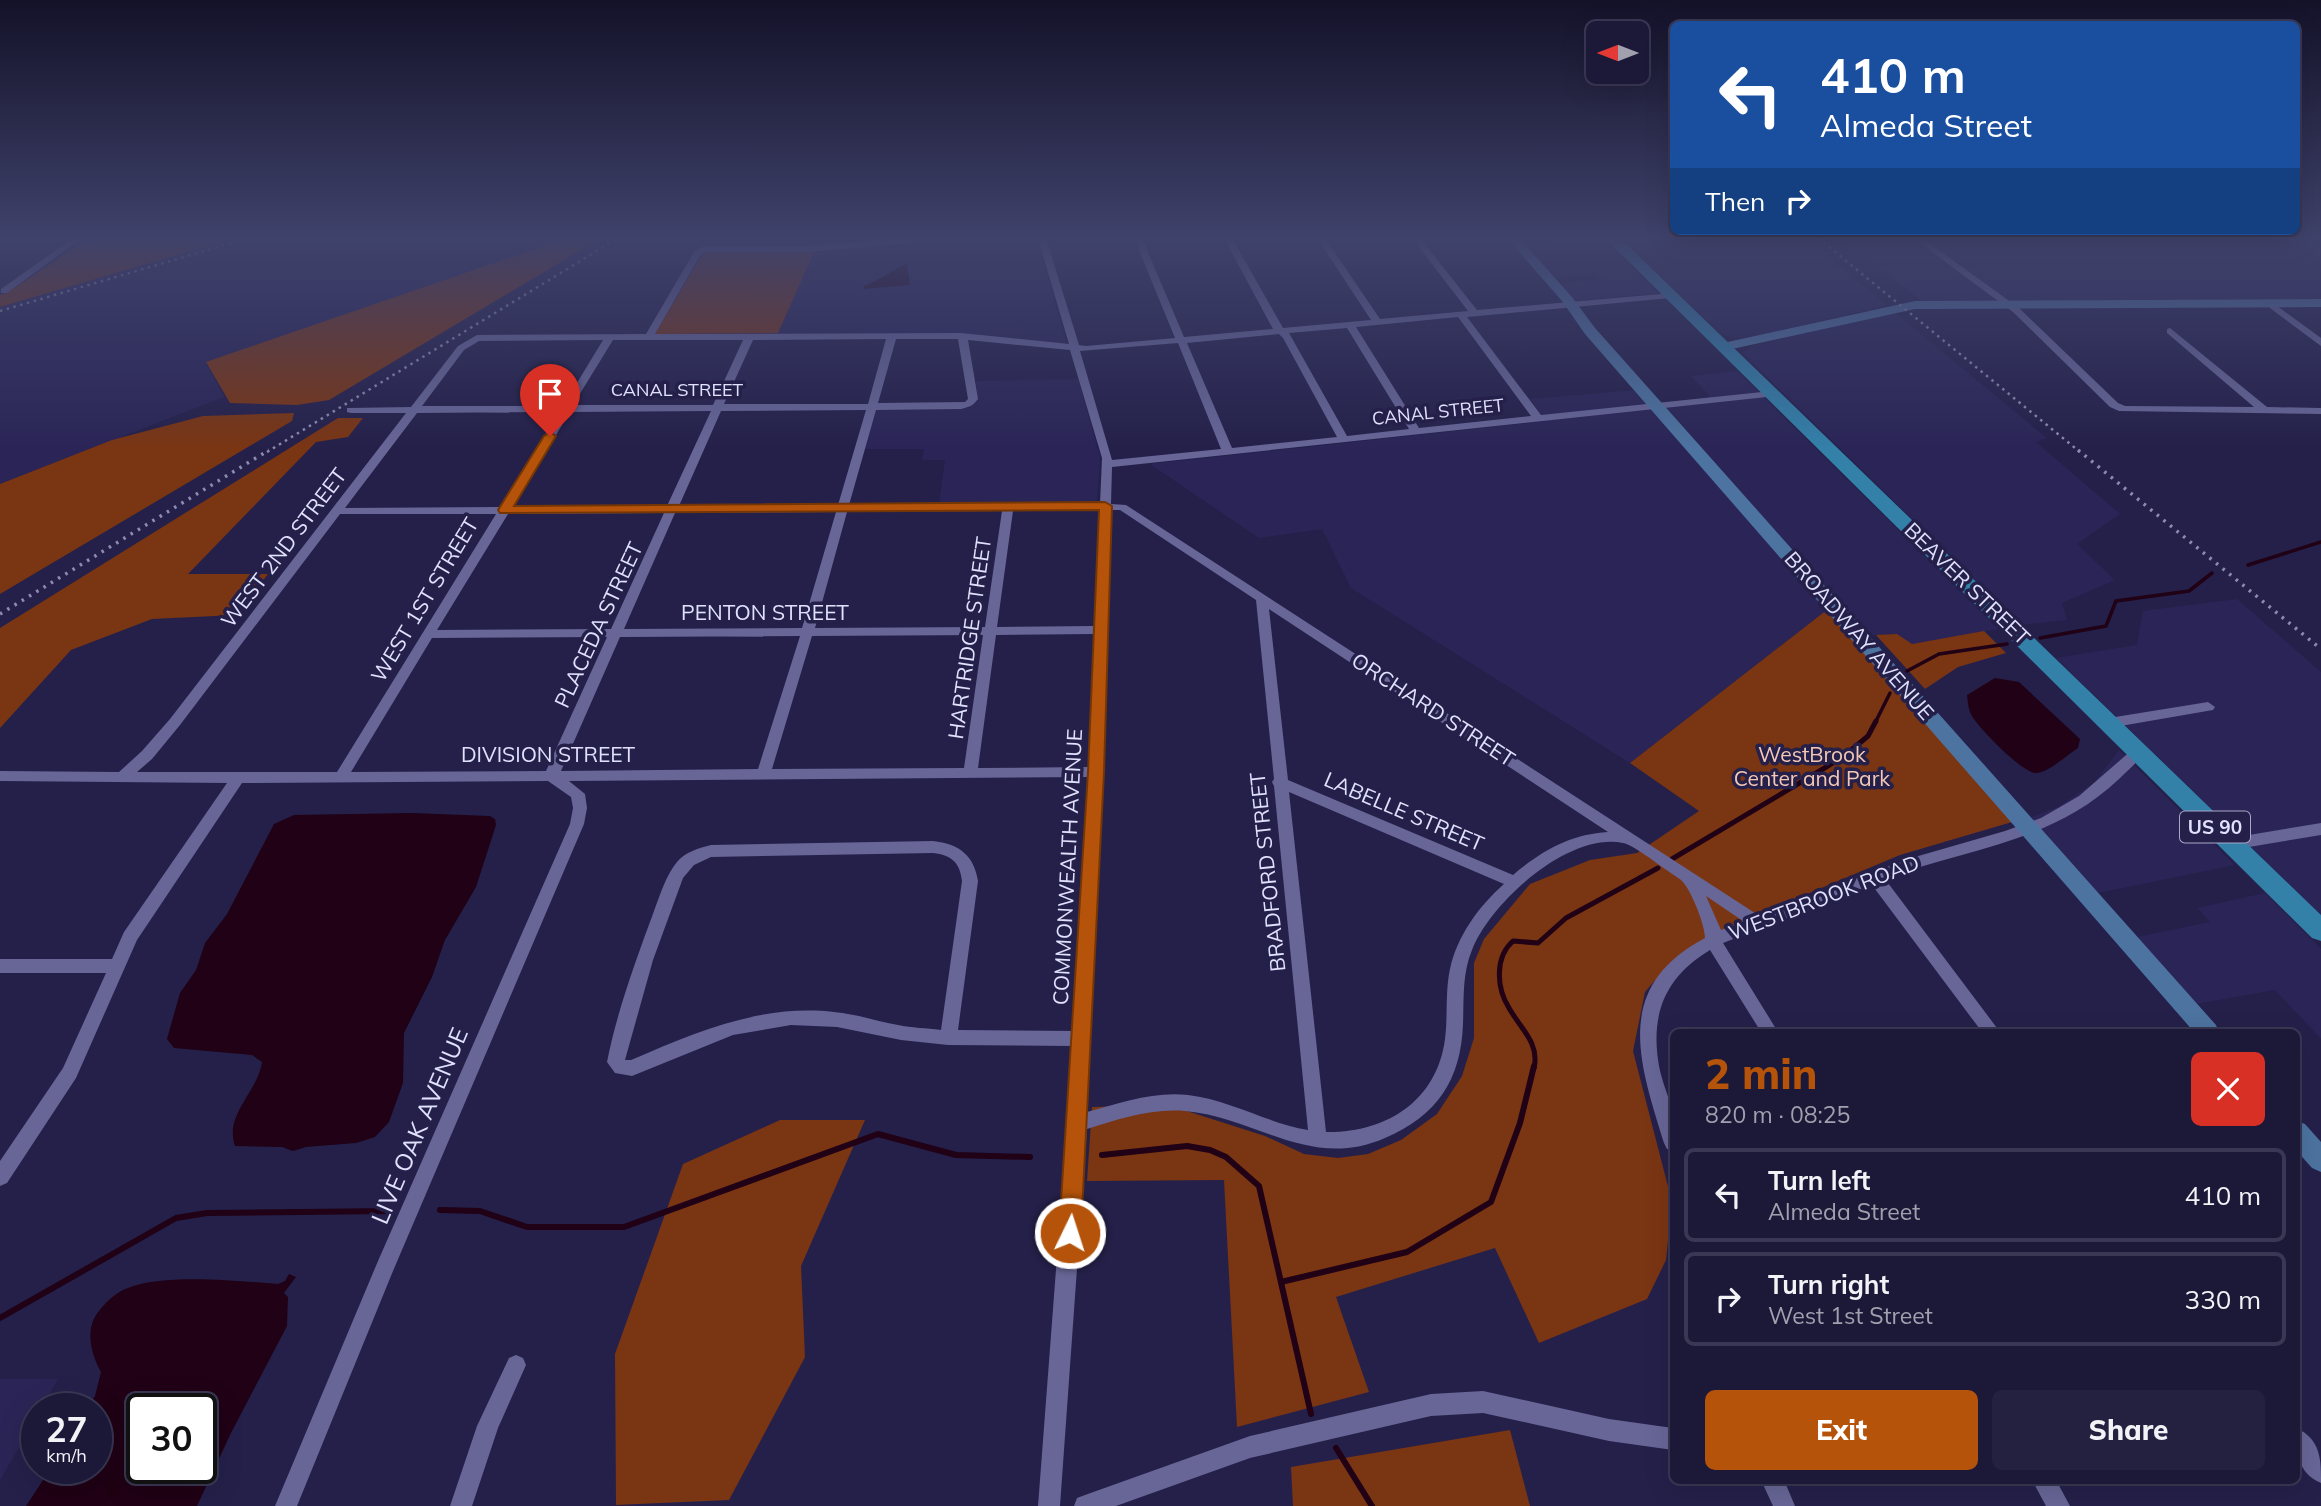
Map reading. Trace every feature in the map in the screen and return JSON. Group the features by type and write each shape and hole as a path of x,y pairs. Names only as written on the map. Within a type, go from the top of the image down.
{"main road":[{"name":"BEAVER STREET","path":"1684,308 2321,931"}],"street":[{"path":"649,337 666,308"},
{"name":"COMMONWEALTH AVENUE","path":"1049,1506 1083,1038 1107,464 1063,308"},
{"path":"1168,308 1228,452"},
{"path":"1266,308 1276,327 1282,330 1344,440"},
{"path":"1368,308 1377,322"},
{"path":"1470,308 1474,313"},
{"path":"610,337 961,336 1075,348 1524,308"},
{"name":"BROADWAY AVENUE","path":"1573,308 2205,1029"},
{"path":"1723,347 1893,308"},
{"path":"2012,308 2113,405 2123,409 2321,411"},
{"path":"2276,308 2321,343"},
{"path":"1460,314 1538,419"},
{"path":"1350,325 1416,432"},
{"path":"2170,331 2265,411"},
{"path":"763,775 892,336"},
{"name":"CANAL STREET","path":"351,410 961,406 969,404 972,399 965,345 961,336"},
{"name":"WEST 2ND STREET","path":"124,775 147,755 175,722 461,348 470,341 484,337 610,337"},
{"name":"WEST 1ST STREET","path":"341,777 610,337"},
{"name":"PLACEDA STREET","path":"551,775 749,337"},
{"name":"CANAL STREET","path":"1107,464 1772,394"},
{"name":"ORCHARD STREET","path":"336,511 1122,507 1757,922"},
{"name":"HARTRIDGE STREET","path":"970,774 1008,508"},
{"name":"BRADFORD STREET","path":"1262,599 1318,1140"},
{"name":"PENTON STREET","path":"429,634 1102,630"},
{"path":"2109,723 2207,707"},
{"name":"WESTBROOK ROAD","path":"1670,1133 1653,1079 1647,1030 1659,988 1672,971 1713,941 1757,922 1877,879 1910,864 2027,828 2064,813 2100,790 2138,752"},
{"name":"DIVISION STREET","path":"0,776 238,778 1096,772"},
{"name":"LIVE OAK AVENUE","path":"286,1506 385,1268 578,824 578,794 551,775"},
{"path":"0,1177 70,1073 130,937 238,778"},
{"name":"LABELLE STREET","path":"1279,782 1513,881"},
{"path":"2231,844 2321,829"},
{"path":"1078,1123 1160,1102 1189,1104 1239,1115 1282,1132 1318,1140 1346,1142 1368,1138 1405,1120 1432,1097 1447,1069 1456,1032 1457,972 1466,942 1477,924 1513,881 1578,842 1597,838 1629,837"},
{"path":"948,1038 970,881 969,868 956,852 933,847 711,851 681,867 671,884 616,1053 616,1062 621,1068 632,1068 721,1032 768,1020 822,1019 858,1022 898,1033 948,1038 1083,1038"},
{"path":"1688,876 1713,927 1713,941 1768,1029"},
{"path":"1877,879 1990,1029"},
{"path":"0,966 118,966"},
{"path":"2300,1136 2321,1160"},
{"path":"461,1506 488,1426 516,1365"},
{"path":"1086,1506 1250,1447 1432,1405 1483,1402 1609,1430 1670,1439"},
{"path":"2300,1445 2312,1462"},
{"path":"1774,1484 1784,1506"},
{"path":"2045,1484 2059,1506"}],"shaded area":[{"path":"0,308 364,308 206,363 224,397 0,484"},
{"path":"789,308 1057,308 1067,344 945,333 778,333"},
{"path":"1694,308 1873,308 1743,338 1729,337 1719,332"},
{"path":"1894,312 2047,438 2036,442 2120,514 2077,544 2115,580 2062,603 2067,620 2021,625 1742,353 1751,346"},
{"path":"1737,371 1999,629 1912,644 1876,635 1866,636 1660,403 1710,397 1691,376"},
{"path":"1078,379 1100,457 1097,503 939,504 945,460 922,460 924,449 863,449 874,410 968,408 978,401 976,381"},
{"path":"1637,390 1828,609 1630,763 1351,588 1322,529 1259,538 1150,464 1546,421 1530,399"},
{"path":"2237,599 2321,672 2321,915 2056,658 2137,645 2143,611"},
{"path":"1995,678 2019,682 2080,739 2078,748 2052,767 2036,773 2011,758 1976,722 1968,706 1967,695"},
{"path":"2119,750 2235,865 2098,893 2029,818 2058,807 2094,783"},
{"path":"412,813 490,816 495,819 496,825 476,887 445,940 432,977 404,1033 403,1083 389,1122 375,1137 356,1143 306,1147 293,1151 282,1147 235,1146 234,1124 255,1083 262,1062 252,1055 174,1048 167,1039 180,993 196,970 205,943 227,914 274,824 294,815"},
{"path":"2265,893 2321,949 2321,1039 2275,990 2196,1004 2137,937 2210,922 2197,908"},
{"path":"289,1274 296,1277 284,1293 288,1297 287,1326 217,1463 217,1393 126,1393 126,1484 207,1484 197,1506 26,1506 40,1484 112,1484 112,1393 96,1393 101,1372 92,1350 90,1333 94,1318 112,1298 119,1292 143,1283 181,1279 278,1284 285,1281"},
{"path":"0,1379 58,1379 50,1393 21,1393 21,1444 0,1480"}],"green space":[{"path":"362,308 483,308 329,400 297,405 230,403 206,362"},
{"path":"670,308 789,308 778,333 655,334"},
{"path":"294,413 292,421 0,594 0,484 112,440 203,416"},
{"path":"338,418 363,418 348,437 316,442 188,574 268,574 236,615 152,619 71,650 0,728 0,628"},
{"name":"WestBrook Center and Park","path":"1828,609 2012,822 1900,855 1710,935 1669,964 1645,992 1633,1051 1670,1194 1666,1260 1647,1299 1539,1343 1495,1248 1336,1297 1369,1392 1237,1427 1224,1180 1087,1181 1092,1107 1168,1105 1265,1136 1304,1154 1338,1158 1368,1154 1401,1140 1437,1114 1462,1076 1474,1038 1474,963 1484,939 1530,884 1590,860 1637,853 1699,811 1630,763"},
{"path":"1984,631 2006,653 1958,667 1925,689 1876,635 1897,634 1912,644"},
{"path":"780,1120 865,1120 801,1266 805,1357 729,1500 616,1505 615,1354 683,1164"},
{"path":"1510,1430 1530,1506 1293,1506 1291,1467"}],"waterway":[{"path":"2248,565 2321,542"},
{"path":"2040,638 2106,626 2116,601 2189,591 2212,573"},
{"path":"1907,671 1939,654 2007,644"},
{"path":"1876,721 1890,693"},
{"path":"1672,859 1843,757 1868,736 1876,721"},
{"path":"1534,1068 1532,1043 1509,1008 1502,991 1500,964 1507,948 1513,941 1538,943 1566,918 1658,868"},
{"path":"1281,1282 1407,1252 1491,1202 1520,1123 1534,1066"},
{"path":"440,1210 480,1211 527,1227 624,1227 878,1134 956,1155 1030,1157"},
{"path":"1102,1155 1187,1146 1210,1150 1226,1157 1259,1186 1311,1414"},
{"path":"0,1318 176,1218 207,1213 391,1211"},
{"path":"1336,1448 1372,1506"}],"railway":[{"path":"0,311 9,308"},
{"path":"267,452 503,308"},
{"path":"1904,308 2080,452"},
{"path":"0,614 269,450"},
{"path":"2078,450 2321,649"}],"route":[{"path":"550,436 505,510 1105,506 1096,772 1070,1233"}]}
